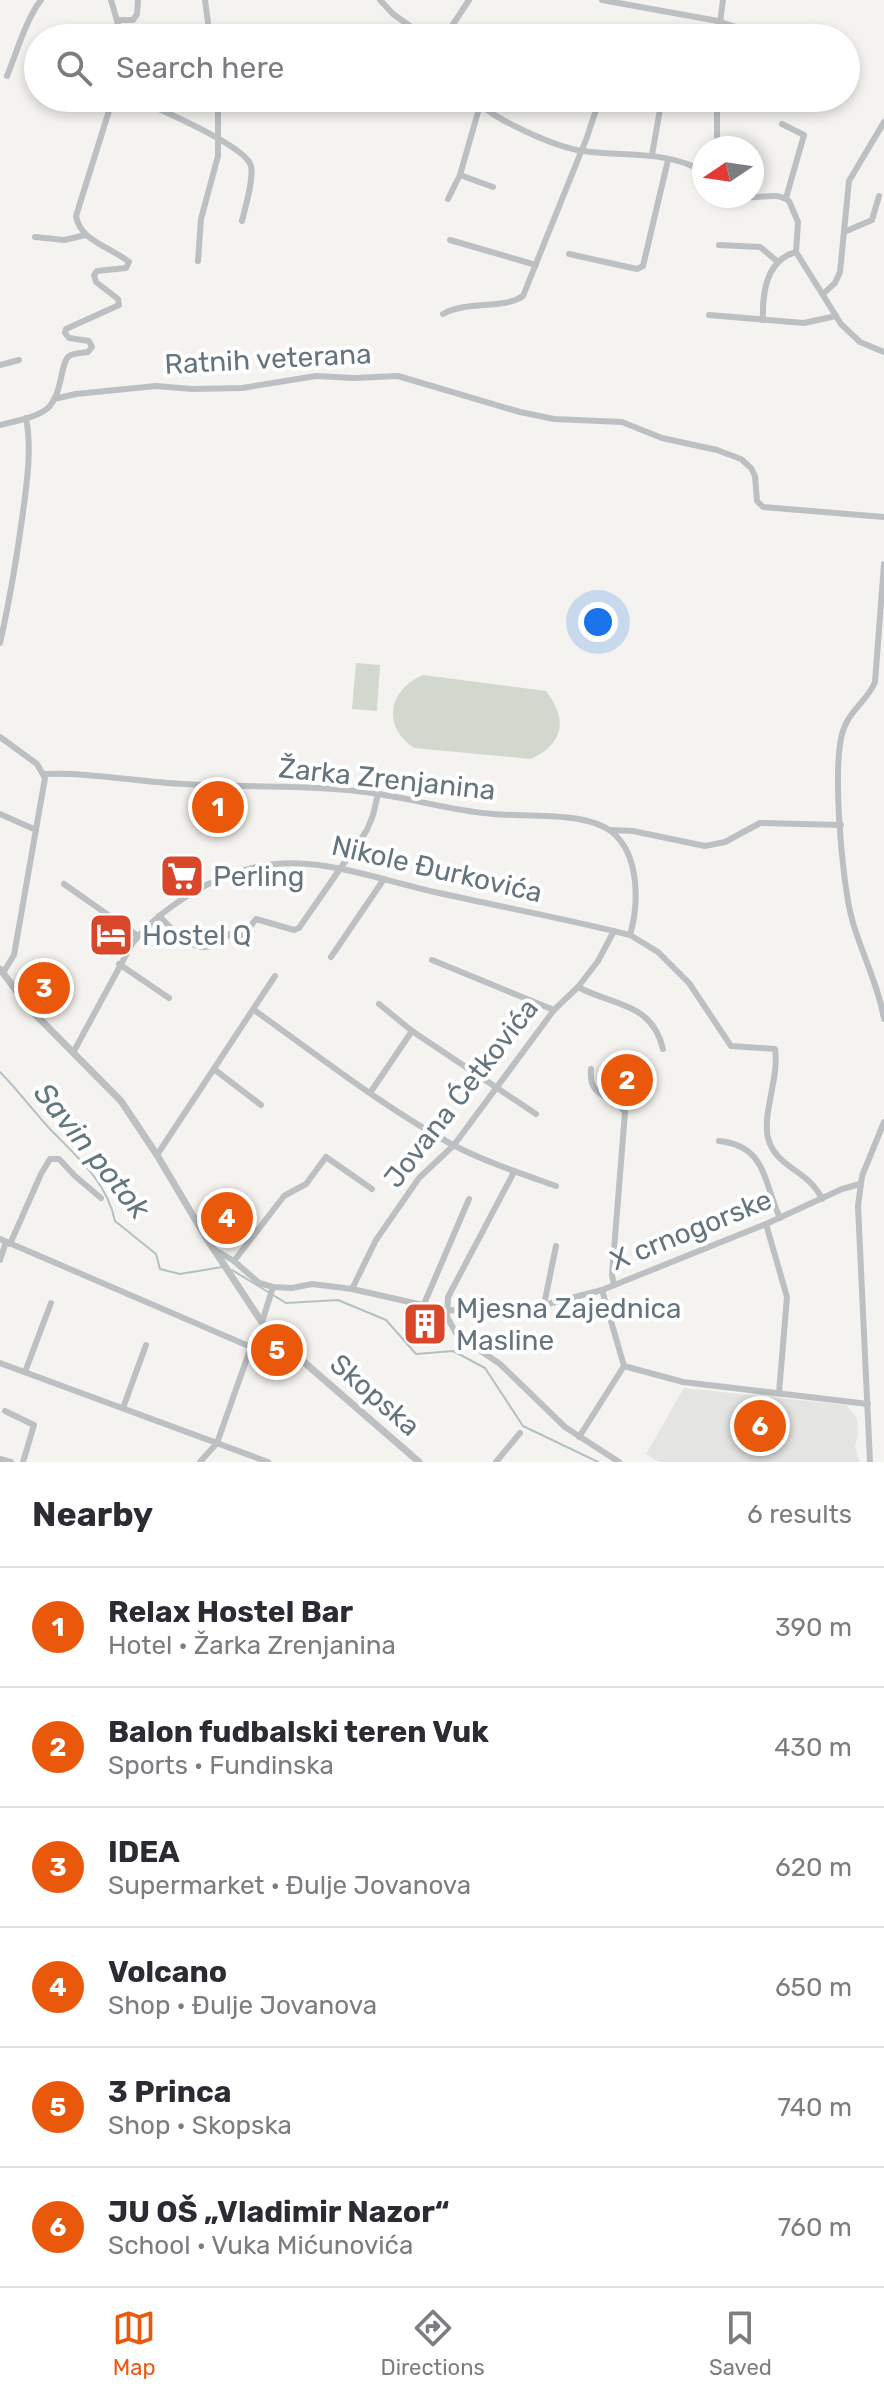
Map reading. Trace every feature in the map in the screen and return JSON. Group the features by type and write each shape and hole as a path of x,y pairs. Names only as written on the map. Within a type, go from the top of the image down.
{"street":[{"path":"27,24 41,0"},
{"path":"111,0 119,24"},
{"path":"118,20 133,20 137,14 138,0"},
{"path":"205,0 208,24"},
{"path":"380,0 407,24"},
{"path":"453,24 469,0"},
{"path":"602,0 631,3 727,24"},
{"path":"718,21 723,0"},
{"path":"7,76 24,36"},
{"path":"54,399 60,389 66,359 88,352 92,347 89,341 67,337 66,329 115,308 119,303 95,281 94,273 126,268 129,264 128,260 86,235 77,223 76,211 108,112"},
{"path":"164,112 235,148 250,164 242,221"},
{"path":"198,261 201,219 218,156 218,112"},
{"path":"448,199 460,175 478,112"},
{"path":"492,112 521,129 581,151 652,155 692,166"},
{"path":"443,314 454,307 523,296 595,112"},
{"path":"652,155 660,112"},
{"path":"717,112 717,136"},
{"path":"824,293 835,283 840,272 849,181 884,122"},
{"path":"782,124 804,135 786,198"},
{"path":"569,254 637,269 643,266 668,160"},
{"path":"460,175 493,187"},
{"path":"764,196 786,198 793,207 798,222 796,252 846,330 860,342 884,352"},
{"path":"844,232 872,220 879,196"},
{"path":"35,237 64,240 86,235"},
{"path":"450,240 536,265"},
{"path":"719,245 760,247 777,261"},
{"path":"763,320 766,284 777,261 796,252"},
{"path":"709,315 804,323 836,316"},
{"path":"0,365 19,360"},
{"name":"Ratnih veterana","path":"0,425 47,408 54,399 76,394 156,386 242,388 316,376 398,376 512,410 554,419 622,422 662,438 717,450 741,459 751,468 755,476 757,501 763,507 884,517"},
{"path":"0,643 26,490 26,418"},
{"path":"884,564 875,682 843,728 839,795 848,903 875,979 884,1019"},
{"path":"0,737 37,764 44,774 14,955 1,971"},
{"name":"Žarka Zrenjanina","path":"44,774 378,794 493,814 579,820 610,830 633,831 705,846 725,842 754,825 766,822 841,825"},
{"path":"159,916 184,941 205,947 219,943 230,934 243,936 256,919 294,930 299,928 343,868 370,824 378,794"},
{"path":"0,814 36,830"},
{"path":"610,830 628,854 634,882 636,908 630,935"},
{"name":"Nikole Đurkovića","path":"74,1051 84,1037 119,964 138,936 159,916 212,881 251,867 284,862 343,868 630,935 658,952 689,983 731,1046 775,1049 778,1063 767,1123 768,1137 776,1153 812,1181 822,1199"},
{"path":"331,957 384,879"},
{"path":"64,884 138,936"},
{"name":"Jovana Ćetkovića","path":"352,1289 376,1240 419,1178 454,1145 554,1010 578,987 598,961 614,931"},
{"path":"432,960 554,1010"},
{"path":"119,964 169,998"},
{"name":"Skopska","path":"1,971 30,1009 121,1101 267,1330 419,1462"},
{"path":"157,1155 275,976"},
{"path":"578,987 637,1011 657,1029 663,1049"},
{"path":"379,1004 412,1031 536,1114"},
{"path":"254,1010 370,1093 454,1145 514,1172 556,1186"},
{"path":"370,1093 412,1031"},
{"path":"214,1069 261,1105"},
{"path":"591,1069 590,1081 595,1090 625,1112 612,1275 614,1285"},
{"path":"870,1462 858,1206 860,1184 884,1122"},
{"path":"719,1141 733,1143 757,1158 780,1218"},
{"path":"234,1261 284,1196 306,1184 326,1157 372,1189"},
{"path":"0,1260 6,1242 50,1159 59,1159 101,1198"},
{"path":"514,1172 448,1297 445,1310 448,1322 457,1335 500,1364 549,1413 579,1437 619,1462"},
{"name":"X crnogorske","path":"272,1290 312,1284 352,1289 445,1310 488,1312 544,1305 602,1290 860,1184"},
{"path":"424,1304 469,1199"},
{"path":"766,1224 787,1297 779,1393"},
{"path":"6,1242 251,1347"},
{"path":"544,1305 556,1246"},
{"path":"214,1250 272,1290 262,1322"},
{"path":"579,1437 624,1366 602,1290"},
{"path":"25,1372 51,1303"},
{"path":"200,1462 217,1443 251,1347 267,1330"},
{"path":"123,1408 146,1345"},
{"path":"0,1363 268,1462"},
{"path":"624,1366 683,1382 868,1404"},
{"path":"5,1411 34,1425 23,1462"},
{"path":"496,1462 520,1433"},
{"path":"0,1459 11,1462"}],"shaded area":[{"path":"356,663 380,665 377,711 352,709"},
{"path":"423,675 546,691 560,721 556,738 542,753 531,759 414,748 397,729 393,708 403,689"},
{"path":"605,1068 650,1070 649,1093 604,1091"},
{"path":"684,1388 846,1405 857,1418 855,1447 860,1462 659,1462 646,1454"}],"waterway":[{"name":"Savin potok","path":"0,1072 90,1171 105,1194 115,1221 156,1254 160,1269 180,1274 222,1267"},
{"name":"Savin potok","path":"232,1270 286,1303 338,1300 386,1320 416,1354 453,1351 485,1368 523,1426 598,1462"}],"place":[{"name":"Relax Hostel Bar","path":"218,807"},
{"name":"Perling","path":"182,876"},
{"name":"Hostel Q","path":"111,935"},
{"name":"IDEA","path":"44,988"},
{"name":"Balon fudbalski teren Vuk","path":"627,1080"},
{"name":"Volcano","path":"227,1218"},
{"name":"Mjesna Zajednica Masline","path":"425,1324"},
{"name":"3 Princa","path":"277,1350"},
{"name":"JU OŠ „Vladimir Nazor“","path":"760,1426"}]}
